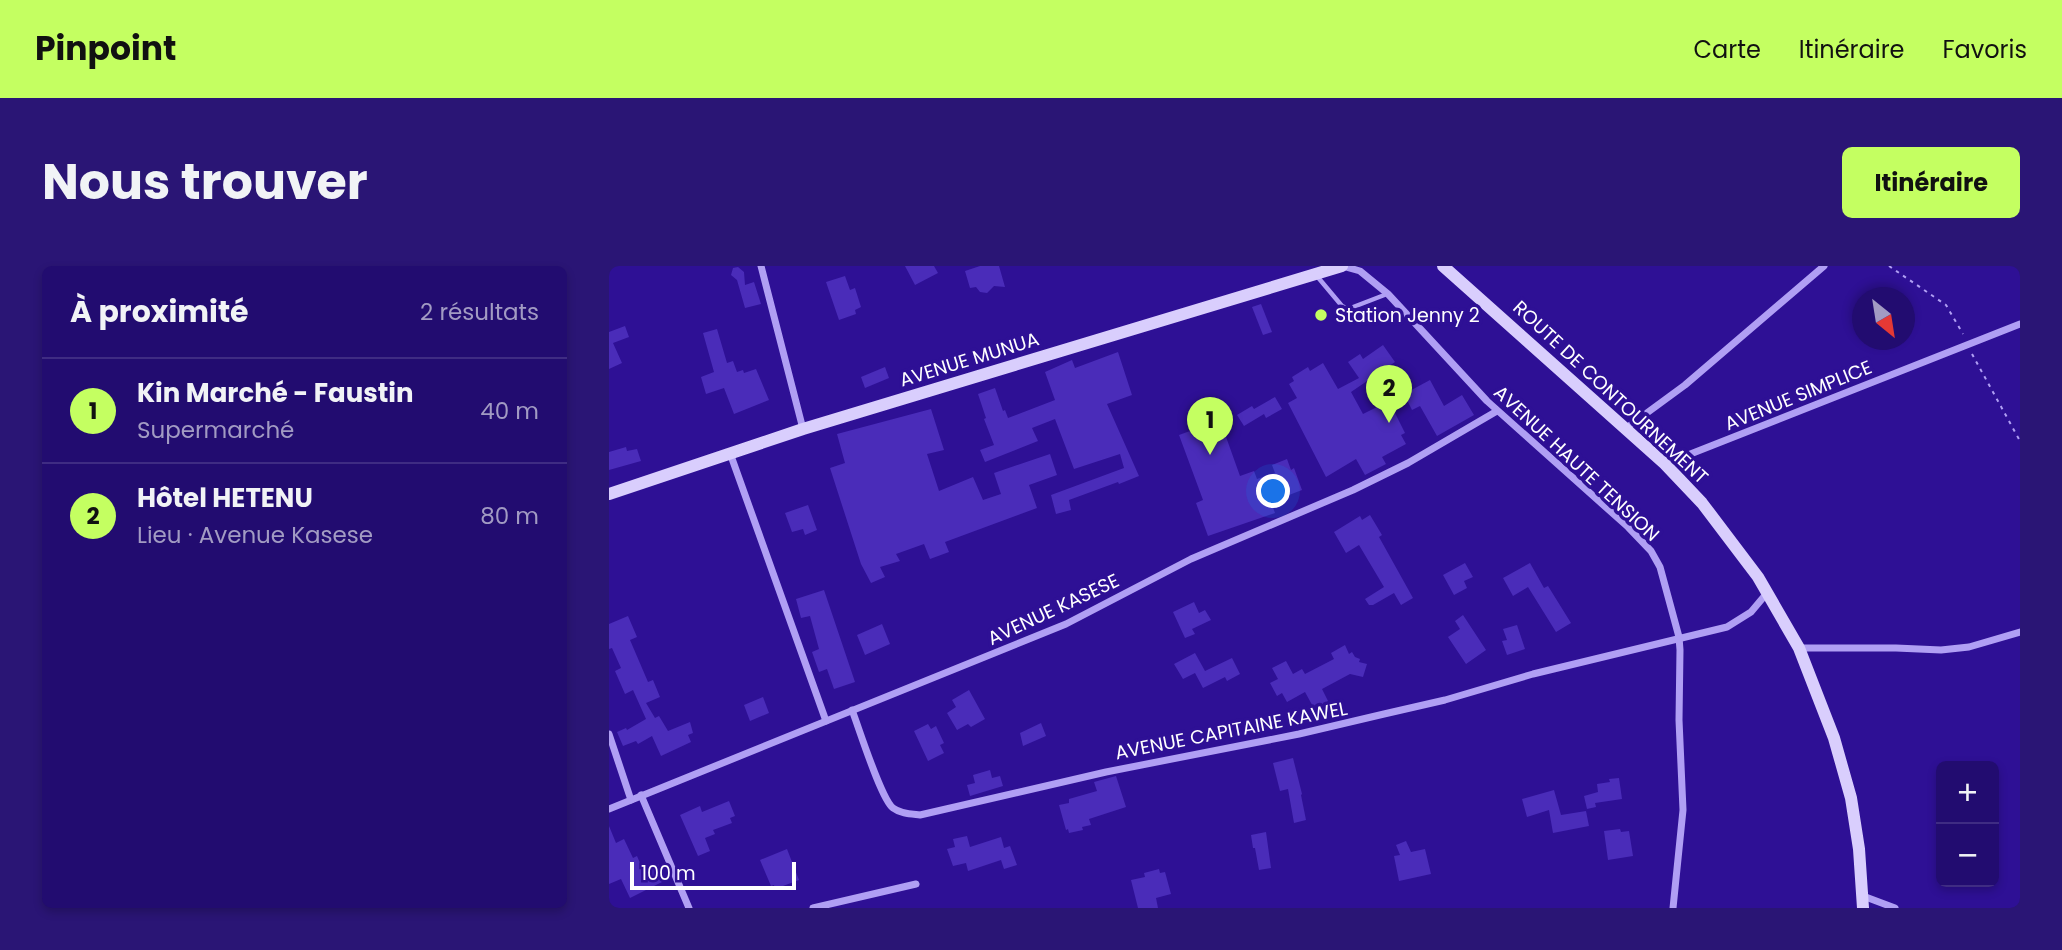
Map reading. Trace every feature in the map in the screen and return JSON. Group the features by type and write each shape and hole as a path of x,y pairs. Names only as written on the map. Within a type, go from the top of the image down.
{"street":[{"path":"761,266 803,429"},
{"name":"AVENUE MUNUA","path":"609,494 803,429 1342,266"},
{"name":"AVENUE HAUTE TENSION","path":"1342,266 1360,271 1388,294 1497,411 1628,527 1651,551 1660,567 1679,637 1681,669 1679,720 1683,810 1673,908"},
{"name":"ROUTE DE CONTOURNEMENT","path":"1443,266 1665,464 1716,520 1768,592 1799,648 1834,738 1851,798 1863,902"},
{"path":"1625,429 1685,385 1824,266"},
{"name":"AVENUE SIMPLICE","path":"1665,464 2020,324"},
{"name":"AVENUE KASESE","path":"609,809 1066,624 1191,559 1353,490 1408,463 1497,411"},
{"path":"730,453 826,721"},
{"path":"1679,637 1738,622 1751,612 1768,592"},
{"path":"1799,648 1941,650 1969,647 2020,632"},
{"name":"AVENUE CAPITAINE KAWEL","path":"852,710 891,808 906,814 920,815 1106,772 1397,712 1679,637"},
{"path":"609,734 631,800"},
{"path":"641,795 689,908"},
{"path":"813,908 916,884"},
{"path":"1863,902 1895,908"}],"lane":[{"path":"1316,275 1342,306 1349,309 1388,294"}],"path":[{"path":"1889,266 1946,304 1963,334"},
{"path":"1970,349 2020,441"}],"building":[{"path":"905,266 934,266 938,273 915,285"},
{"path":"980,266 999,266 1005,287 994,286 987,293 980,292 976,287 970,288 965,271"},
{"path":"738,267 744,272 745,285 754,282 761,304 745,308 737,280 731,275 733,268"},
{"path":"845,276 850,290 855,288 861,307 855,310 856,314 839,320 826,282"},
{"path":"1261,304 1272,332 1263,335 1252,307"},
{"path":"625,326 629,337 613,343 622,363 609,369 609,332"},
{"path":"717,329 727,363 733,361 737,372 756,369 769,400 734,414 724,388 706,394 701,377 714,372 703,333"},
{"path":"1383,345 1395,362 1351,392 1363,414 1385,403 1390,413 1394,411 1405,433 1401,435 1406,444 1382,457 1386,464 1365,475 1356,459 1326,477 1288,403 1297,398 1289,384 1294,381 1292,377 1308,367 1310,371 1323,363 1338,389 1359,378 1348,362 1360,354 1363,359"},
{"path":"1118,352 1132,395 1107,404 1139,476 1069,500 1071,510 1056,514 1051,495 1124,468 1120,454 1074,469 1055,419 1032,428 1038,441 985,462 980,450 994,445 978,394 995,388 1008,418 1055,400 1045,372 1072,360 1075,368"},
{"path":"885,367 889,378 865,388 861,377"},
{"path":"1430,380 1444,406 1462,395 1474,415 1437,436 1420,406 1412,410 1404,394"},
{"path":"1275,397 1282,409 1266,418 1264,414 1244,426 1237,415"},
{"path":"931,409 944,450 927,454 939,491 973,477 983,500 1001,494 994,473 1050,454 1057,475 1029,485 1037,508 945,542 949,552 930,559 924,544 896,554 900,561 880,567 885,577 871,583 861,564 830,468 845,463 837,434"},
{"path":"1220,420 1240,476 1254,471 1257,479 1275,473 1272,465 1287,459 1291,470 1294,468 1302,490 1271,502 1275,513 1208,536 1196,503 1203,500 1179,435"},
{"path":"626,447 627,451 637,449 641,461 609,470 609,452"},
{"path":"808,505 817,530 805,535 803,529 792,532 785,513"},
{"path":"1370,515 1382,535 1379,537 1413,598 1401,605 1394,593 1369,605 1365,599 1384,587 1359,545 1346,553 1334,532 1360,516 1362,520"},
{"path":"1465,563 1473,577 1464,581 1467,588 1454,595 1443,575"},
{"path":"1530,563 1544,588 1548,586 1571,623 1556,632 1528,587 1513,596 1503,578"},
{"path":"824,590 855,682 834,689 827,669 819,672 812,652 819,649 810,616 801,618 796,599"},
{"path":"1194,602 1199,613 1205,610 1211,620 1192,629 1195,634 1185,638 1173,612"},
{"path":"1463,615 1486,650 1466,664 1448,637 1460,629 1455,621"},
{"path":"628,616 637,637 630,640 648,682 653,680 660,697 646,703 655,718 659,716 668,731 690,722 693,733 688,735 691,742 661,756 652,736 638,744 636,741 623,746 617,732 626,728 627,730 646,719 633,690 625,694 615,671 621,668 612,648 609,649 609,624"},
{"path":"882,624 890,644 865,655 857,635"},
{"path":"1517,625 1525,649 1507,655 1502,641 1507,640 1503,629"},
{"path":"1345,645 1349,654 1352,652 1360,659 1359,662 1367,664 1363,677 1350,674 1322,689 1330,705 1316,712 1305,692 1287,702 1282,693 1277,696 1270,683 1278,679 1272,668 1286,661 1293,674 1302,669 1305,674 1334,659 1331,653"},
{"path":"1195,653 1205,671 1232,658 1240,674 1227,681 1225,677 1203,688 1195,673 1183,679 1174,664"},
{"path":"969,690 985,719 971,727 968,724 957,730 947,713 956,707 952,700"},
{"path":"763,697 769,713 750,721 744,705"},
{"path":"1041,723 1046,736 1023,746 1020,733"},
{"path":"928,724 931,729 936,726 944,743 940,745 944,753 928,761 914,731"},
{"path":"1293,758 1306,820 1294,823 1288,789 1280,791 1273,763"},
{"path":"990,770 992,778 1000,776 1003,786 970,796 967,785 975,783 973,775"},
{"path":"1116,776 1126,807 1089,819 1091,825 1069,833 1059,805 1069,803 1069,799 1097,791 1094,782"},
{"path":"1619,778 1622,799 1595,803 1596,807 1587,809 1584,796 1598,792 1597,784"},
{"path":"1554,790 1561,815 1586,811 1589,826 1553,833 1549,810 1527,817 1522,799"},
{"path":"729,801 735,816 730,818 732,823 713,830 715,834 705,838 710,851 698,856 680,815 700,806 702,812"},
{"path":"609,826 616,843 624,839 633,858 637,856 643,870 658,864 666,880 630,898 621,879 609,884"},
{"path":"1620,829 1621,832 1629,831 1633,856 1608,860 1604,831"},
{"path":"1266,832 1271,868 1259,870 1251,835"},
{"path":"967,836 970,847 1001,837 1004,848 1010,846 1017,865 1004,869 1001,860 968,871 966,863 953,866 947,849 955,847 953,839"},
{"path":"1406,841 1411,852 1425,849 1431,874 1399,881 1394,856 1400,855 1396,845"},
{"path":"787,849 799,880 775,889 774,885 771,886 760,860"},
{"path":"1159,869 1160,873 1165,872 1171,894 1156,898 1158,908 1138,908 1131,880 1145,877 1144,873"}],"place":[{"name":"Station Jenny 2","path":"1321,315"},
{"name":"Hôtel HETENU","path":"1389,423"},
{"name":"Kin Marché - Faustin","path":"1210,455"}]}
